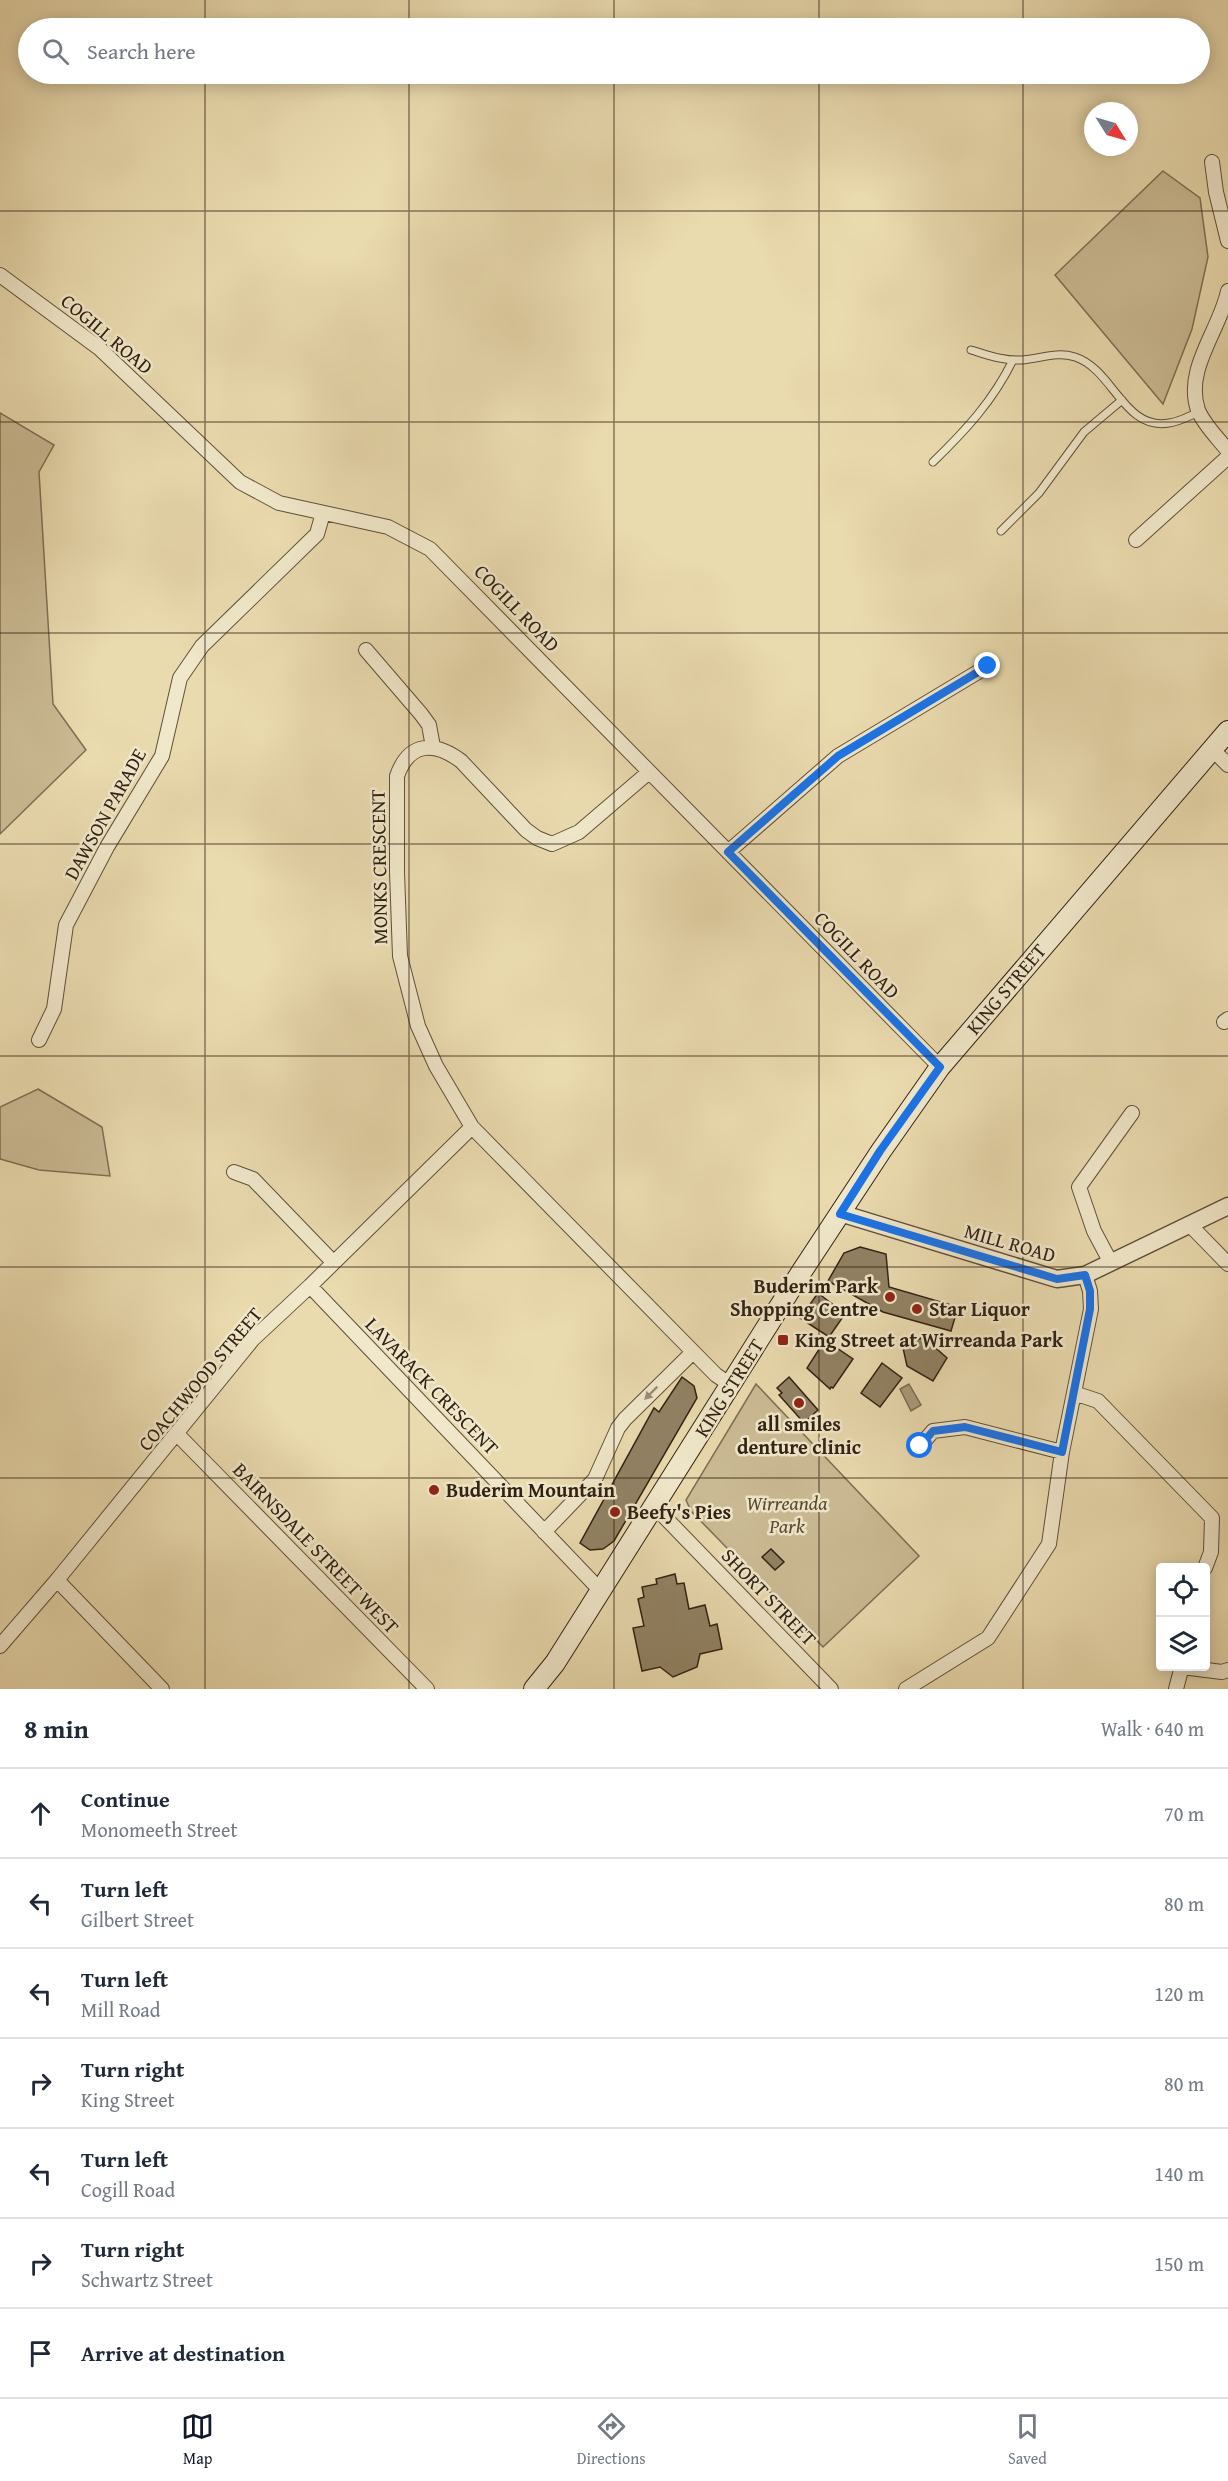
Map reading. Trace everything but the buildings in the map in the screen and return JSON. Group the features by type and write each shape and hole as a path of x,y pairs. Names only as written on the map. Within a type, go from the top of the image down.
{"main road":[{"name":"KING STREET","path":"534,1689 555,1663 880,1151 940,1067 1228,731"}],"street":[{"path":"1212,162 1216,192 1228,241"},
{"name":"COGILL ROAD","path":"0,275 99,348 240,482 279,503 388,527 430,549 940,1067"},
{"path":"1228,291 1224,308 1196,378 1199,412 1228,451"},
{"path":"1136,540 1228,457"},
{"name":"DAWSON PARADE","path":"39,1040 54,1009 66,925 107,847 162,756 180,678 202,646 317,534 323,513"},
{"path":"366,651 421,714 429,726 433,747 448,752 461,761 526,830 537,838 552,844 579,832 649,772"},
{"path":"728,852 838,756 988,666"},
{"name":"MONKS CRESCENT","path":"433,747 417,750 408,756 401,764 397,776 400,956 418,1026 436,1066 472,1127"},
{"path":"1212,749 1228,765"},
{"path":"1111,1263 1094,1231 1079,1187 1132,1113"},
{"path":"472,1127 716,1375 731,1385"},
{"name":"COACHWOOD STREET","path":"0,1646 57,1580 253,1339 472,1127"},
{"path":"234,1172 252,1179 333,1262"},
{"name":"MILL ROAD","path":"840,1214 1057,1279 1085,1275 1228,1206"},
{"path":"1189,1224 1228,1264"},
{"path":"906,1689 988,1638 1049,1544 1062,1452 1090,1309 1090,1291 1085,1275"},
{"name":"LAVARACK CRESCENT","path":"310,1286 600,1590"},
{"path":"544,1532 595,1479 618,1428 625,1419 693,1352"},
{"path":"1074,1393 1098,1401 1212,1518 1211,1552 1207,1563"},
{"path":"920,1446 933,1431 965,1427 1062,1452"},
{"name":"BAIRNSDALE STREET WEST","path":"177,1434 427,1689"},
{"name":"SHORT STREET","path":"654,1506 831,1689"},
{"path":"57,1580 162,1689"},
{"path":"1210,1670 1222,1672 1228,1670"},
{"path":"1176,1689 1181,1671"}],"lane":[{"path":"971,350 1013,360 1060,354 1078,358 1100,373 1132,413 1154,424 1172,423 1199,412"},
{"path":"933,462 983,410 996,392 1013,360"},
{"path":"1001,531 1040,494 1084,432 1122,400"}],"green space":[{"path":"1163,171 1200,198 1208,257 1192,329 1163,404 1055,275"},
{"path":"0,413 54,445 39,472 53,704 86,750 0,834"},
{"path":"38,1089 102,1127 110,1176 39,1170 0,1159 0,1107"},
{"name":"Wirreanda Park","path":"756,1384 919,1556 823,1647 691,1511 686,1500"}],"shaded area":[{"path":"909,1384 921,1405 911,1411 900,1389"}],"place":[{"name":"Buderim Park Shopping Centre","path":"890,1297"},
{"name":"Star Liquor","path":"917,1309"},
{"name":"King Street at Wirreanda Park","path":"783,1340"},
{"name":"all smiles denture clinic","path":"799,1403"},
{"name":"Buderim Mountain","path":"434,1490"},
{"name":"Beefy's Pies","path":"615,1512"}],"route":[{"path":"920,1446 933,1431 965,1427 1062,1452 1090,1309 1090,1291 1085,1275 1057,1279 840,1214 880,1151 940,1067 728,852 838,756 988,666"}]}
